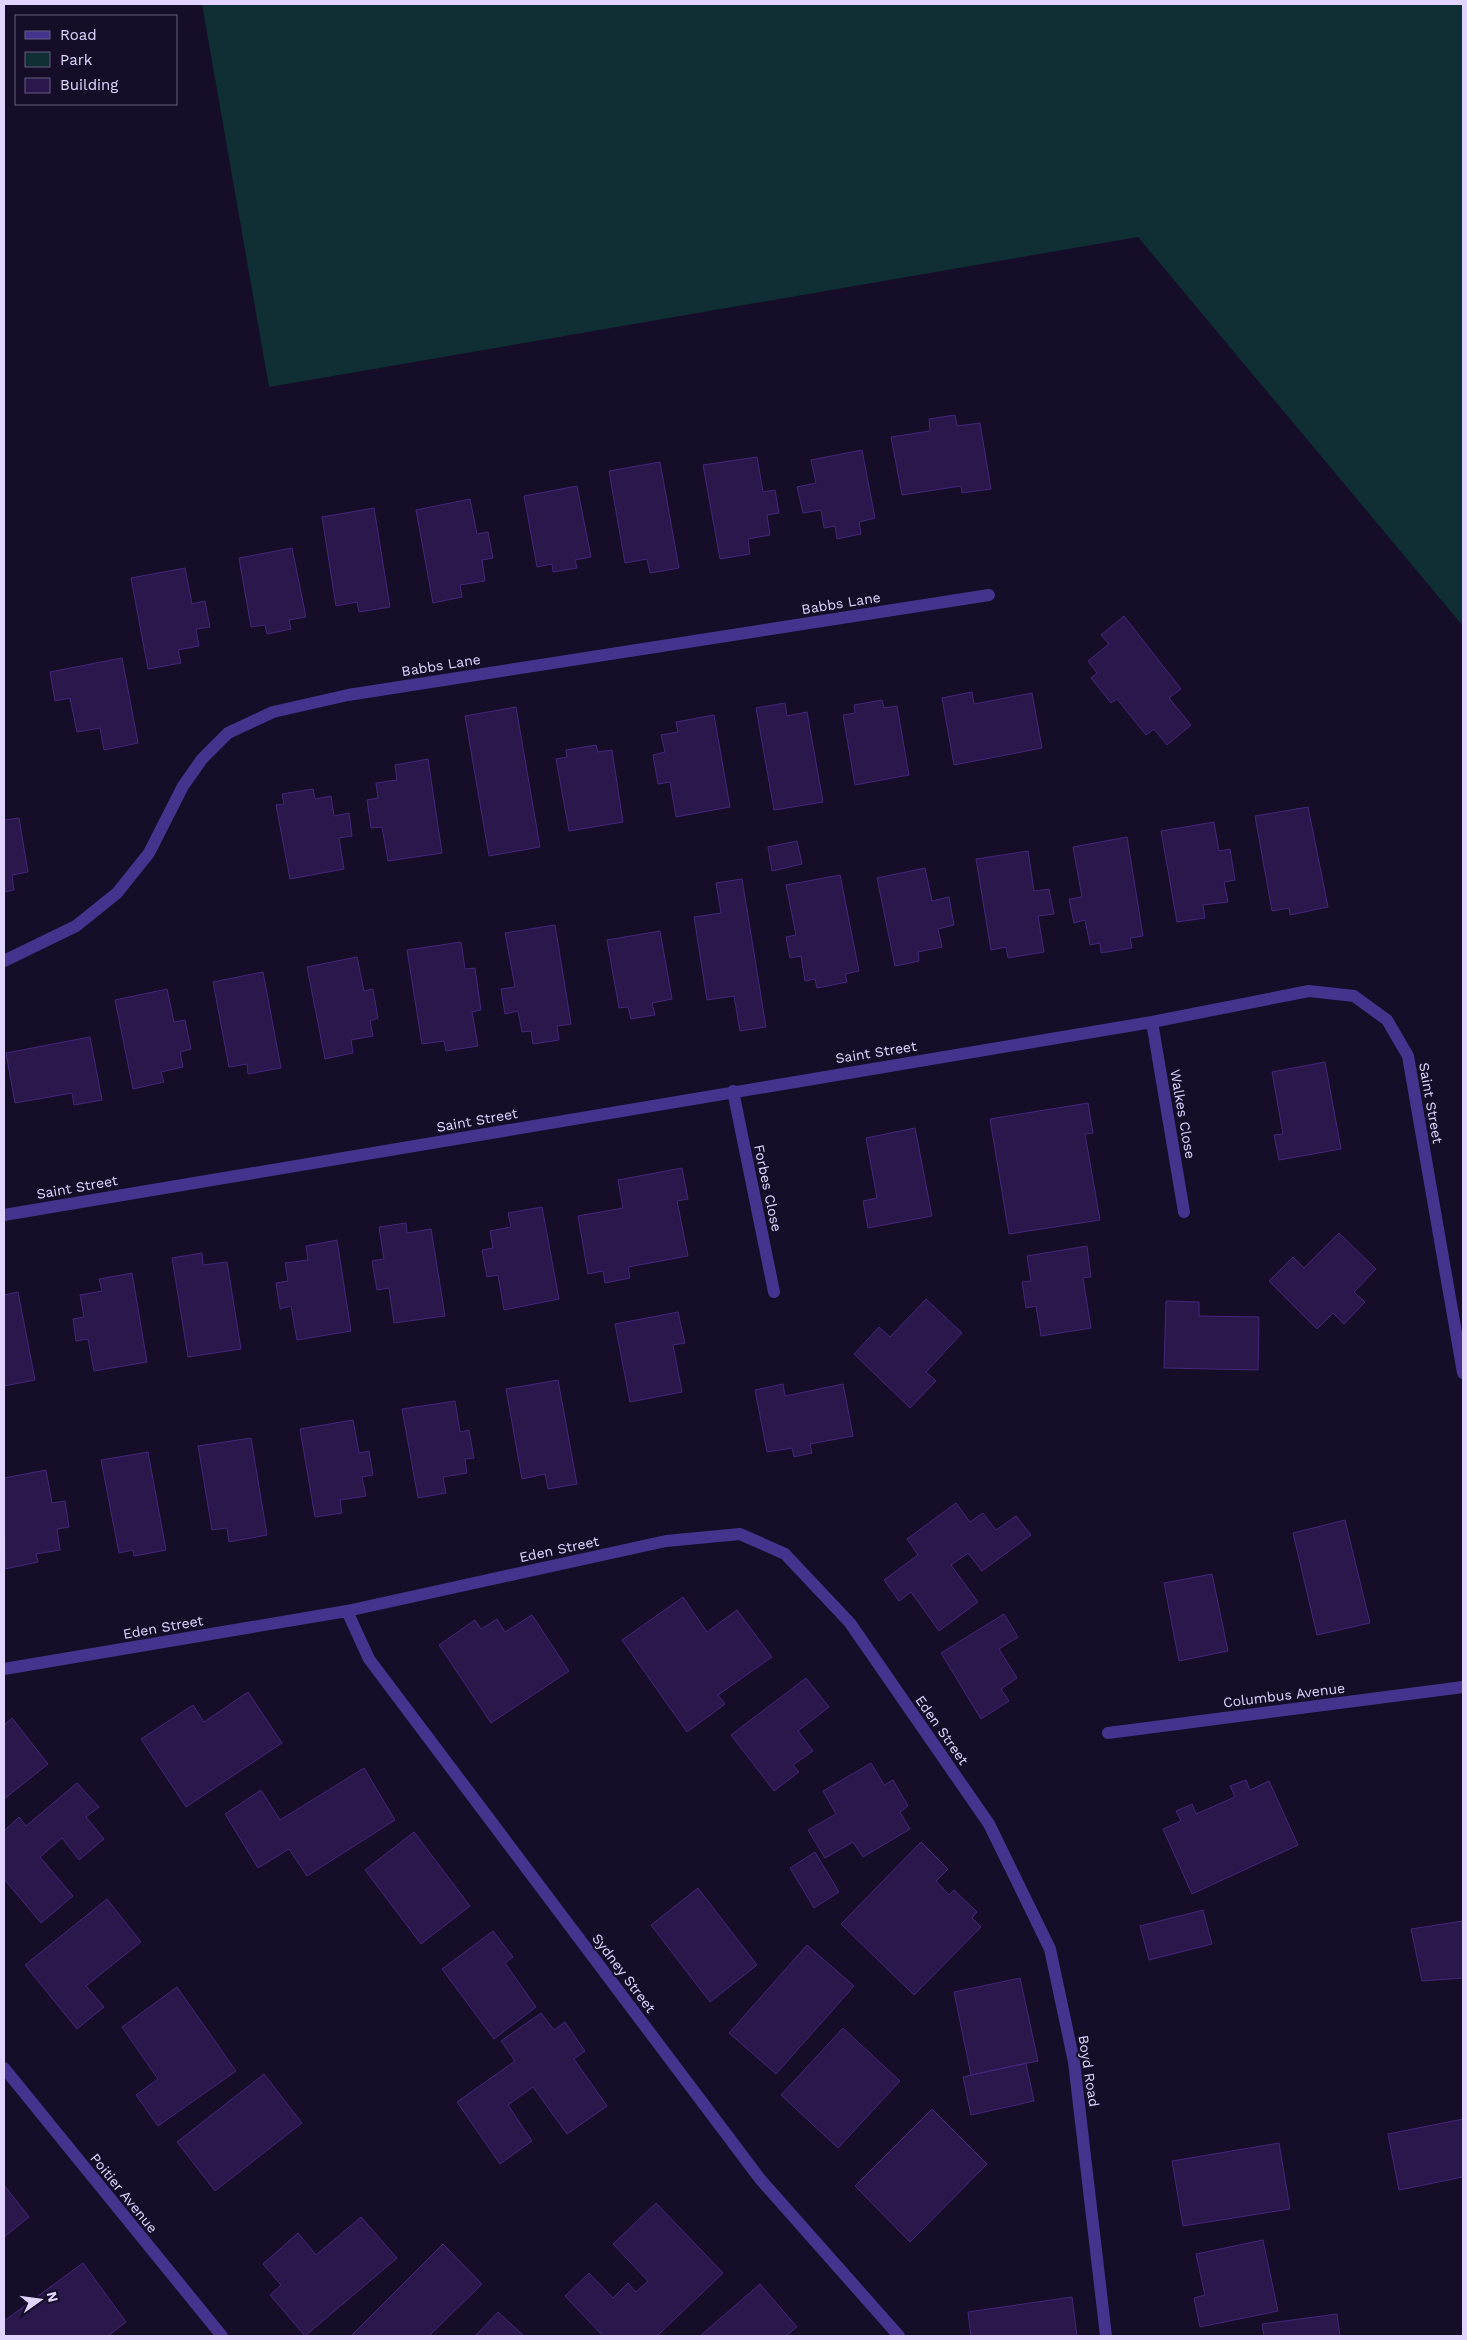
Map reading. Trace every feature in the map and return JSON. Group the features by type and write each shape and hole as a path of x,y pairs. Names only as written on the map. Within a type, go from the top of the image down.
{"street":[{"name":"Babbs Lane","path":"4,961 76,926 117,893 149,853 183,786 202,759 228,733 273,712 348,695 989,595"},
{"name":"Saint Street","path":"4,1215 1152,1022 1309,991 1354,996 1386,1020 1408,1056 1463,1373"},
{"name":"Walkes Close","path":"1152,1022 1184,1212"},
{"name":"Forbes Close","path":"733,1091 774,1292"},
{"name":"Eden Street","path":"4,1669 347,1610 666,1542 740,1534 786,1554 850,1623 989,1824"},
{"name":"Sydney Street","path":"347,1610 369,1659 754,2171 899,2336"},
{"name":"Columbus Avenue","path":"1108,1734 1463,1687"},
{"name":"Boyd Road","path":"989,1824 1050,1949 1074,2062 1106,2336"},
{"name":"Poitier Avenue","path":"4,2068 222,2336"}],"green space":[{"path":"202,4 1463,4 1463,626 1138,237 269,387"}],"building":[{"path":"955,415 957,426 980,423 991,489 962,493 961,486 902,495 891,437 930,431 929,419"},
{"path":"862,450 875,518 859,522 861,534 837,539 835,526 824,528 821,510 803,513 797,487 816,483 811,460"},
{"path":"757,457 763,492 775,490 779,513 767,515 770,535 748,539 750,554 720,559 703,465"},
{"path":"660,462 679,568 650,573 647,559 625,563 609,471"},
{"path":"577,486 591,557 575,560 577,568 553,572 552,564 537,567 524,496"},
{"path":"470,499 477,534 488,532 493,558 482,560 485,581 460,585 462,597 433,603 416,510"},
{"path":"374,508 390,607 359,612 357,602 336,606 322,517"},
{"path":"292,548 306,617 289,620 291,629 267,634 265,625 251,627 239,558"},
{"path":"185,568 192,604 205,601 210,627 196,629 199,646 178,650 181,663 148,669 131,578"},
{"path":"1124,616 1181,689 1169,698 1191,725 1167,745 1154,729 1146,735 1117,699 1111,703 1091,678 1097,673 1088,661 1109,644 1101,635"},
{"path":"122,658 138,743 104,750 100,728 77,732 70,698 55,701 50,672"},
{"path":"972,692 974,704 1032,693 1042,748 954,765 942,698"},
{"path":"882,700 884,708 897,706 909,775 855,785 843,715 855,713 854,705"},
{"path":"785,703 787,716 807,712 823,802 774,810 756,708"},
{"path":"516,707 540,847 489,856 465,716"},
{"path":"714,715 730,807 676,817 670,782 658,784 653,755 665,752 661,735 678,732 676,722"},
{"path":"596,745 598,752 612,750 623,822 569,831 556,759 567,757 566,750"},
{"path":"428,759 442,853 388,861 382,827 371,828 367,800 378,798 376,783 397,780 395,765"},
{"path":"313,789 315,799 331,796 334,816 349,813 352,836 339,838 344,869 290,879 276,805 284,804 282,794"},
{"path":"1308,807 1328,907 1290,915 1289,908 1272,911 1255,816"},
{"path":"19,818 28,872 12,875 14,890 4,892 4,820"},
{"path":"1214,822 1219,851 1230,849 1235,880 1224,882 1228,902 1203,905 1205,918 1177,922 1161,831"},
{"path":"1127,837 1143,936 1130,938 1132,948 1101,953 1100,943 1090,945 1085,920 1074,923 1069,899 1082,897 1073,847"},
{"path":"797,841 802,864 772,871 768,847"},
{"path":"1028,851 1034,891 1049,889 1054,914 1038,916 1044,952 1008,958 1006,947 991,950 976,859"},
{"path":"925,868 932,901 949,897 954,925 938,929 942,947 918,952 919,961 895,966 877,878"},
{"path":"840,875 859,971 845,974 847,982 817,988 815,979 805,981 801,956 790,958 786,937 796,935 786,885"},
{"path":"742,879 766,1027 740,1031 734,996 707,1000 694,917 721,913 716,883"},
{"path":"555,925 571,1024 557,1026 559,1040 533,1044 531,1031 522,1032 518,1011 505,1014 501,989 515,987 505,933"},
{"path":"660,931 672,999 652,1003 655,1015 631,1019 628,1007 619,1008 607,940"},
{"path":"461,942 465,969 475,968 481,1010 472,1012 478,1046 446,1051 444,1041 422,1044 407,950"},
{"path":"357,957 364,991 373,989 378,1018 370,1021 373,1036 351,1040 353,1053 325,1059 307,967"},
{"path":"263,972 281,1068 248,1074 247,1064 229,1067 213,982"},
{"path":"167,989 174,1022 185,1020 191,1049 180,1052 183,1067 161,1072 164,1082 133,1089 115,1000"},
{"path":"90,1037 102,1100 74,1105 72,1093 15,1103 6,1053"},
{"path":"1325,1062 1341,1149 1279,1160 1274,1135 1283,1134 1272,1072"},
{"path":"1088,1103 1093,1133 1085,1134 1100,1220 1009,1234 990,1119"},
{"path":"915,1128 932,1216 868,1228 863,1201 877,1198 866,1138"},
{"path":"682,1168 688,1199 677,1201 688,1256 628,1267 630,1278 605,1283 603,1271 588,1274 578,1216 623,1208 618,1180"},
{"path":"542,1207 559,1299 504,1310 498,1275 487,1277 482,1250 493,1248 490,1231 511,1227 508,1213"},
{"path":"406,1223 407,1233 431,1229 445,1316 394,1323 389,1288 377,1290 372,1261 384,1259 379,1227"},
{"path":"1339,1233 1376,1269 1354,1292 1365,1302 1344,1324 1333,1313 1317,1329 1269,1281 1293,1257 1304,1268"},
{"path":"337,1240 351,1331 297,1340 291,1306 280,1309 276,1283 288,1281 285,1263 308,1260 306,1246"},
{"path":"1087,1246 1091,1277 1083,1278 1091,1328 1041,1336 1036,1306 1026,1308 1022,1282 1031,1281 1027,1256"},
{"path":"202,1253 203,1265 227,1262 241,1349 188,1357 172,1258"},
{"path":"132,1273 147,1362 94,1371 88,1339 76,1341 73,1319 84,1317 80,1295 102,1291 99,1279"},
{"path":"18,1292 35,1380 4,1386 4,1295"},
{"path":"926,1299 962,1333 926,1372 936,1381 910,1408 854,1354 879,1327 890,1337"},
{"path":"1166,1301 1199,1302 1199,1316 1259,1317 1258,1370 1164,1368"},
{"path":"678,1312 685,1343 673,1345 682,1392 630,1402 615,1324"},
{"path":"558,1380 577,1484 548,1489 545,1474 522,1479 506,1389"},
{"path":"783,1384 785,1396 843,1384 853,1436 810,1444 812,1453 794,1457 792,1448 767,1452 755,1390"},
{"path":"455,1401 460,1432 469,1430 474,1458 465,1459 467,1473 443,1477 446,1493 418,1498 402,1409"},
{"path":"353,1420 359,1453 369,1451 373,1475 362,1477 366,1496 340,1500 342,1513 315,1517 300,1429"},
{"path":"251,1438 267,1535 229,1542 227,1528 212,1530 198,1446"},
{"path":"148,1452 166,1550 134,1556 133,1550 119,1553 101,1460"},
{"path":"46,1470 52,1503 65,1501 69,1527 57,1529 60,1550 36,1554 38,1562 5,1569 4,1478"},
{"path":"956,1503 970,1522 983,1513 996,1530 1016,1516 1031,1535 982,1571 968,1553 951,1565 978,1602 939,1631 911,1592 899,1601 884,1580 918,1555 907,1539"},
{"path":"1345,1520 1370,1623 1317,1635 1293,1533"},
{"path":"1212,1574 1228,1651 1179,1661 1164,1583"},
{"path":"683,1597 707,1632 737,1610 772,1657 718,1695 725,1704 687,1732 622,1640"},
{"path":"1004,1614 1018,1637 999,1649 1017,1678 1001,1689 1009,1701 981,1719 941,1653"},
{"path":"532,1615 569,1671 491,1723 439,1645 475,1620 481,1629 497,1619 505,1632"},
{"path":"806,1678 829,1707 798,1731 813,1751 793,1765 799,1772 774,1791 731,1735"},
{"path":"248,1692 282,1743 186,1807 141,1739 193,1705 204,1722"},
{"path":"12,1718 48,1764 4,1799 4,1725"},
{"path":"871,1763 884,1785 893,1780 908,1806 900,1812 910,1829 863,1857 853,1842 825,1858 808,1830 836,1814 823,1791"},
{"path":"364,1768 395,1820 307,1876 289,1849 258,1868 225,1814 261,1790 280,1820"},
{"path":"1246,1780 1250,1790 1269,1781 1298,1845 1192,1894 1163,1829 1181,1821 1176,1811 1192,1804 1196,1814 1235,1797 1230,1786"},
{"path":"77,1783 99,1807 86,1817 104,1839 79,1860 62,1838 40,1857 73,1896 41,1923 4,1879 4,1831 19,1817 26,1826"},
{"path":"414,1832 470,1906 421,1944 365,1870"},
{"path":"921,1842 948,1869 936,1881 949,1895 954,1890 977,1912 972,1918 981,1927 914,1995 841,1924"},
{"path":"815,1852 839,1892 814,1908 790,1868"},
{"path":"698,1888 757,1965 710,2002 651,1925"},
{"path":"107,1899 141,1942 86,1986 104,2007 77,2029 25,1965"},
{"path":"1203,1910 1212,1944 1149,1960 1140,1926"},
{"path":"1463,1921 1463,1978 1422,1981 1411,1929"},
{"path":"493,1931 513,1957 505,1963 536,2007 494,2039 442,1969"},
{"path":"807,1945 854,1986 776,2074 729,2033"},
{"path":"1020,1978 1038,2061 971,2075 954,1992"},
{"path":"177,1987 236,2071 158,2126 136,2095 158,2079 122,2027"},
{"path":"541,2013 554,2030 565,2022 585,2051 574,2059 607,2106 567,2134 533,2087 508,2105 532,2141 500,2164 457,2102 515,2061 501,2041"},
{"path":"843,2028 900,2081 838,2148 781,2095"},
{"path":"1026,2063 1034,2101 971,2115 963,2077"},
{"path":"264,2074 302,2123 215,2191 177,2142"},
{"path":"932,2109 987,2164 910,2242 855,2186"},
{"path":"1463,2119 1463,2177 1399,2190 1388,2134"},
{"path":"1279,2143 1290,2209 1183,2226 1172,2161"},
{"path":"4,2185 29,2217 4,2237"},
{"path":"656,2203 723,2273 657,2336 603,2336 565,2296 589,2273 613,2298 628,2283 636,2292 648,2281 613,2244"},
{"path":"361,2217 397,2258 305,2336 270,2295 281,2285 263,2264 298,2233 316,2255"},
{"path":"1263,2240 1278,2311 1200,2327 1194,2298 1205,2295 1196,2254"},
{"path":"443,2244 482,2284 429,2336 351,2336"},
{"path":"83,2263 126,2322 108,2336 4,2336 4,2321"},
{"path":"760,2284 797,2327 786,2336 700,2336"},
{"path":"1072,2297 1077,2336 971,2336 968,2312"},
{"path":"498,2312 524,2336 475,2336"},
{"path":"1337,2314 1340,2336 1264,2336 1262,2324"}]}
